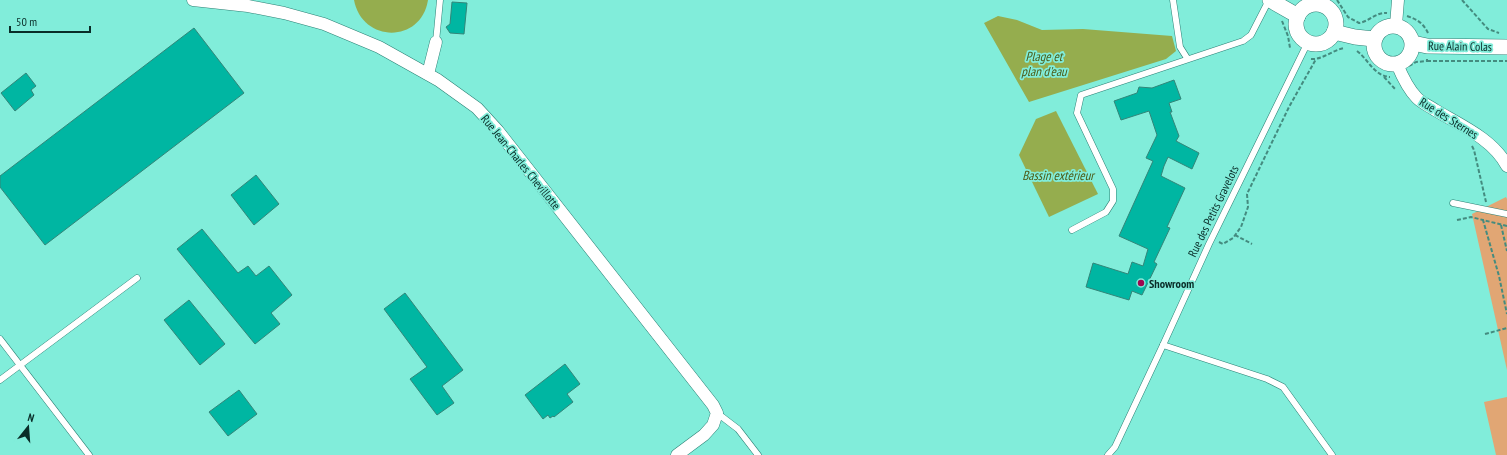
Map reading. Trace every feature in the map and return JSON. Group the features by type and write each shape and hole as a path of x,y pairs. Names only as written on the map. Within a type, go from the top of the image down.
{"street":[{"name":"Rue Jean-Charles Chevillotte","path":"193,0 248,6 284,13 324,24 378,47 428,74 477,108 498,131 713,404 717,413"},
{"path":"1270,0 1298,16"},
{"path":"1398,0 1396,20 1402,28 1408,32 1422,50"},
{"path":"1314,4 1327,8 1332,12 1335,18 1336,25 1334,32 1326,41 1320,44 1308,42 1302,39 1296,28 1298,16 1301,10 1314,4"},
{"path":"1396,20 1377,33 1374,39 1376,55 1382,61 1399,69 1409,57 1412,50 1422,50"},
{"path":"1334,32 1354,43 1374,39"},
{"name":"Rue Alain Colas","path":"1422,50 1505,40"},
{"path":"428,74 436,42"},
{"name":"Rue des Sternes","path":"1399,69 1410,90 1418,100 1493,147 1504,159 1507,166"},
{"path":"677,455 704,435 712,425 717,413"}],"lane":[{"path":"436,42 440,0"},
{"path":"1173,0 1180,47 1187,58"},
{"path":"1072,230 1106,212 1113,201 1113,189 1077,113 1081,95 1243,40 1251,35 1270,0"},
{"name":"Rue des Petits Gravelots","path":"1108,455 1115,446 1211,239 1308,42"},
{"path":"1453,203 1507,214"},
{"path":"0,380 137,278"},
{"path":"0,339 89,455"},
{"path":"1163,345 1267,379 1283,387 1332,455"},
{"path":"717,413 738,429 758,455"}],"path":[{"path":"1337,0 1348,17 1359,23 1382,13 1396,20 1416,19 1423,25 1429,35 1416,62 1399,69 1390,77 1384,77"},
{"path":"1462,0 1488,29 1498,34 1505,40"},
{"path":"1281,20 1288,36 1290,48"},
{"path":"1311,59 1316,59 1354,43 1372,67 1397,91"},
{"path":"1422,50 1507,61"},
{"path":"1211,239 1223,244 1235,235 1246,215 1248,207 1247,194 1289,108 1316,59"},
{"path":"1471,144 1474,150 1491,222"},
{"path":"1457,220 1471,217 1507,226"},
{"path":"1483,220 1499,276 1507,314"},
{"path":"1501,225 1507,251"},
{"path":"1235,235 1252,244"},
{"path":"1485,334 1507,328"}],"shaded area":[{"path":"1506,197 1507,199 1507,370 1472,214"},
{"path":"1507,397 1507,455 1496,455 1484,402"}],"water":[{"path":"354,0 428,0 423,14 415,25 404,31 391,33 379,30 368,24 359,14"},
{"name":"Plage et plan d'eau","path":"998,16 1017,20 1042,30 1083,29 1172,36 1176,51 1166,59 1029,102 984,23"},
{"name":"Bassin extérieur","path":"1056,111 1098,194 1049,217 1019,155 1036,119"}],"building":[{"path":"452,2 467,3 464,34 450,33 446,27 450,24"},
{"path":"194,28 244,93 45,245 0,187 0,176"},
{"path":"26,73 36,86 31,90 34,95 15,111 1,93"},
{"path":"1174,80 1181,99 1169,103 1172,112 1170,112 1179,136 1176,141 1199,153 1192,169 1168,157 1164,166 1161,176 1185,188 1167,227 1170,228 1154,262 1157,264 1142,295 1132,291 1129,300 1086,287 1093,263 1128,274 1132,262 1143,266 1148,249 1119,236 1153,161 1146,158 1157,135 1149,111 1121,120 1114,101 1137,93 1139,87 1152,88"},
{"path":"256,175 279,204 254,225 231,195"},
{"path":"202,229 238,273 248,266 256,276 269,266 292,295 271,313 280,324 255,344 177,249"},
{"path":"405,293 463,370 442,386 454,403 437,415 410,379 427,367 384,309"},
{"path":"189,300 225,344 200,365 164,320"},
{"path":"565,364 580,384 567,394 573,402 554,417 553,416 550,418 548,415 543,419 525,395"},
{"path":"239,390 257,414 228,436 209,412"}],"place":[{"name":"Showroom","path":"1141,283"}]}
